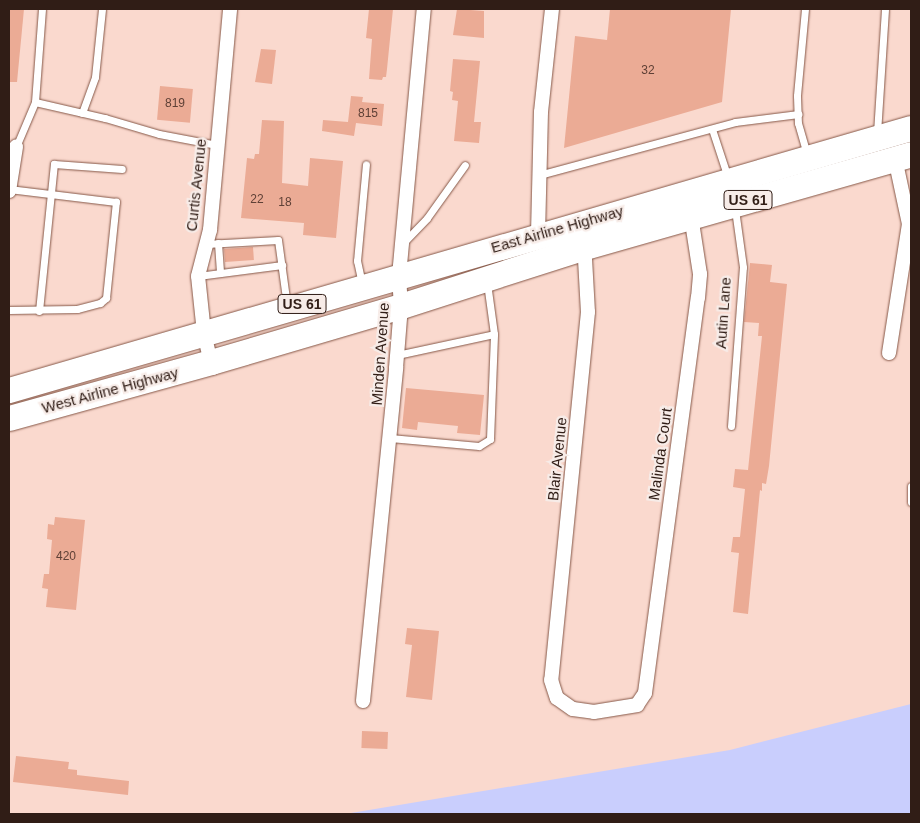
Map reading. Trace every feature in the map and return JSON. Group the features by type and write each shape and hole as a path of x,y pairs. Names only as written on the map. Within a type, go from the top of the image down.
{"highway":[{"name":"East Airline Highway","path":"204,333 538,234 911,128"},
{"name":"East Airline Highway","path":"211,362 400,306 585,247 903,156"},
{"name":"West Airline Highway","path":"9,390 204,333"},
{"name":"West Airline Highway","path":"9,418 211,362"}],"street":[{"name":"Curtis Avenue","path":"211,362 204,333 198,276 212,244 210,230 230,9"},
{"name":"Minden Avenue","path":"364,701 390,438 400,306 399,276 424,9"},
{"path":"538,234 540,112 552,9"},
{"path":"877,138 903,156 909,224 889,353"},
{"path":"9,190 16,147"},
{"name":"Malinda Court","path":"557,698 573,709 594,712 636,705 643,695 698,298 700,274 691,216"},
{"name":"Blair Avenue","path":"557,698 551,680 588,312 585,247 581,222"}],"lane":[{"path":"16,147 35,102 42,9"},
{"path":"82,113 95,77 102,9"},
{"path":"805,9 797,96 798,114 807,158"},
{"path":"877,138 885,9"},
{"path":"35,102 159,134 217,144"},
{"path":"539,175 748,119 798,114"},
{"path":"712,128 729,180"},
{"path":"39,311 54,164 122,169"},
{"path":"362,286 357,261 366,164"},
{"path":"402,244 427,218 465,165"},
{"path":"9,190 116,202 109,291 106,298 92,306 39,311 9,310"},
{"name":"Autin Lane","path":"730,426 743,267 734,204"},
{"path":"220,273 212,244 278,240 288,308"},
{"path":"198,276 282,265"},
{"path":"390,438 479,446 490,439 494,334 487,278"},
{"path":"397,355 494,334"},
{"path":"911,486 911,502"}],"shaded area":[{"path":"911,704 911,814 345,814 730,750"}],"building":[{"path":"9,9 24,9 17,82 9,82"},
{"path":"369,9 393,9 386,77 383,77 382,80 369,79 372,39 366,38"},
{"path":"457,9 484,11 484,38 453,35"},
{"path":"610,9 731,9 722,102 564,148 575,36 607,40"},
{"path":"261,49 276,50 272,84 255,82"},
{"path":"453,59 480,61 474,122 481,122 479,143 454,141 458,101 452,100 453,92 450,91"},
{"path":"160,86 193,89 190,123 157,120"},
{"path":"351,96 363,97 362,102 384,104 382,126 356,123 354,136 322,131 323,120 348,122"},
{"path":"262,120 284,121 282,183 308,186 310,158 343,161 336,238 303,235 304,223 241,218 247,158 254,159 255,154 259,154"},
{"path":"253,247 254,260 225,262 224,249"},
{"path":"750,263 772,265 770,282 787,284 769,466 766,484 762,483 762,491 760,490 748,614 733,612 739,553 731,552 733,537 740,537 745,489 733,487 735,469 748,470 762,336 758,336 759,323 744,322"},
{"path":"406,388 484,395 480,435 457,433 458,426 418,422 417,430 402,428"},
{"path":"55,517 85,520 76,610 46,607 48,589 42,588 44,574 49,574 52,540 47,539 48,524 54,525"},
{"path":"407,628 439,631 432,700 406,697 412,645 405,644"},
{"path":"362,731 388,732 387,749 361,748"},
{"path":"16,756 69,762 68,769 77,770 77,775 129,781 128,795 13,782"}]}
